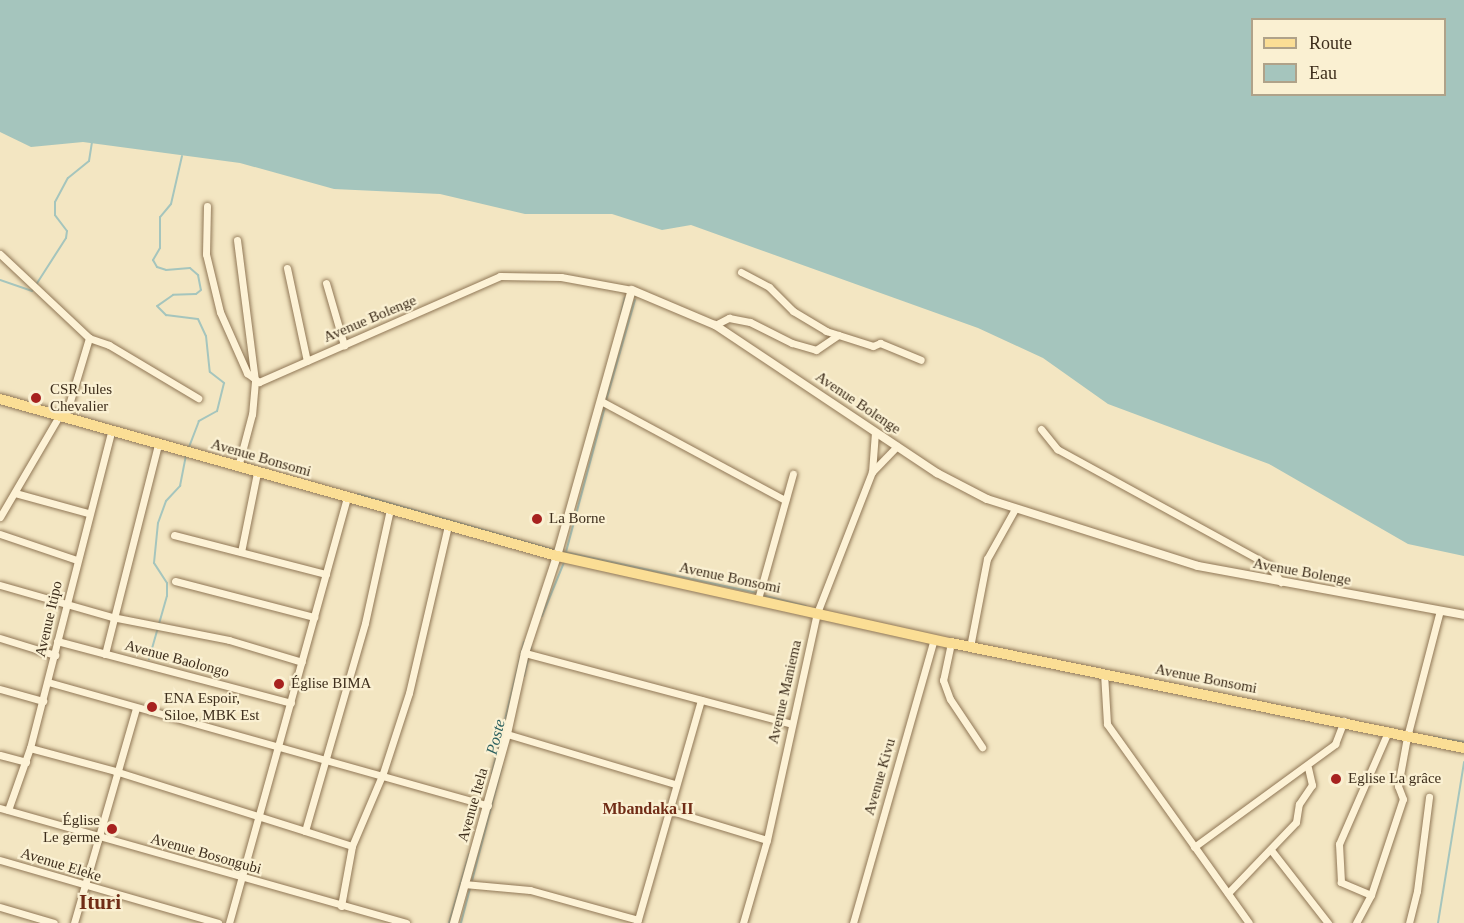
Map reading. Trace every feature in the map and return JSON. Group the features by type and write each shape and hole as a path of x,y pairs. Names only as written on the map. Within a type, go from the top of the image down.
{"main road":[{"name":"Avenue Bonsomi","path":"0,399 557,556 951,643 1344,721 1459,747"}],"street":[{"path":"207,206 206,254 220,312 246,373 255,381"},
{"path":"237,240 255,381 252,414 238,467"},
{"path":"0,254 89,338 109,345 198,398"},
{"path":"287,268 307,361"},
{"path":"741,272 769,287 792,311 838,335 873,346 880,343 921,360"},
{"name":"Avenue Bolenge","path":"255,381 307,361 500,276 561,277 632,290 715,325 962,487 1015,509 1198,566 1464,615"},
{"path":"326,283 344,345"},
{"name":"Avenue Itela","path":"454,923 507,734 525,653 557,556 632,290"},
{"path":"715,325 729,318 750,322 792,343 816,350 838,335"},
{"path":"0,517 62,417 89,338"},
{"path":"600,401 785,500"},
{"path":"1041,429 1057,449 1269,566 1281,582"},
{"name":"Avenue Itipo","path":"8,810 26,762 43,701 88,513 111,432"},
{"path":"872,472 875,432"},
{"path":"105,654 112,617 158,445"},
{"path":"872,472 897,446"},
{"name":"Avenue Maniema","path":"743,923 767,840 817,613 872,472"},
{"path":"241,552 257,473"},
{"path":"758,599 793,474"},
{"path":"15,493 88,513"},
{"path":"229,923 347,498"},
{"path":"305,831 365,623 390,509"},
{"path":"970,647 987,559 1015,509"},
{"path":"340,906 352,846 383,773 409,693 448,526"},
{"path":"0,534 77,560"},
{"path":"174,535 326,574"},
{"path":"175,581 314,617"},
{"path":"0,585 112,617 206,634 302,662"},
{"path":"1356,923 1371,895 1403,799 1398,786 1407,737 1440,610"},
{"path":"0,638 55,655"},
{"name":"Avenue Kivu","path":"853,923 934,639"},
{"name":"Avenue Baolongo","path":"57,641 291,703"},
{"path":"951,643 943,680 950,699 982,747"},
{"path":"525,653 791,724"},
{"path":"1104,673 1107,724 1249,923"},
{"path":"48,682 327,761 383,773 488,806"},
{"path":"0,689 43,701"},
{"path":"464,884 530,890 637,921 701,700"},
{"path":"74,923 115,771 136,708"},
{"path":"1194,847 1308,767 1335,744 1344,721"},
{"path":"1371,895 1341,882 1339,844 1388,732"},
{"path":"507,734 675,784"},
{"path":"30,748 115,771 352,846"},
{"path":"0,755 26,762"},
{"path":"1228,893 1296,822 1299,804 1312,785 1308,767"},
{"path":"1408,923 1417,891 1429,797"},
{"name":"Avenue Bosongubi","path":"0,808 406,923"},
{"path":"668,810 767,840"},
{"path":"1271,850 1328,923"},
{"name":"Avenue Eleke","path":"0,860 218,923"},
{"path":"0,907 54,923"}],"water":[{"path":"0,0 1464,0 1464,556 1408,544 1269,464 1108,404 1043,358 978,328 691,225 662,230 612,214 525,214 440,194 334,189 240,163 83,142 31,147 0,132"}],"waterway":[{"path":"0,280 32,291 66,238 67,231 55,215 55,202 68,178 89,161 92,141"},
{"path":"182,156 171,204 160,217 160,248 153,260 157,267 166,270 190,268 198,275 201,290 196,294 173,295 157,306 166,315 198,319 206,336 210,372 224,383 217,411 199,421 189,447"},
{"path":"621,314 625,297"},
{"name":"Poste","path":"606,401 635,300"},
{"name":"Poste","path":"566,552 605,406"},
{"path":"149,659 167,596 167,583 154,563 158,523 166,501 180,486 186,456"},
{"path":"358,494 555,550 757,593"},
{"name":"Poste","path":"542,616 565,560"},
{"path":"762,595 806,606"},
{"path":"492,773 524,642"},
{"name":"Poste","path":"524,676 531,647"},
{"path":"1434,737 1464,742"},
{"path":"1438,923 1464,762"},
{"name":"Poste","path":"461,923 502,766"},
{"path":"449,923 469,854"}],"place":[{"name":"CSR Jules Chevalier","path":"36,398"},
{"name":"La Borne","path":"537,519"},
{"name":"Église BIMA","path":"279,684"},
{"name":"ENA Espoir, Siloe, MBK Est","path":"152,707"},
{"name":"Eglise La grâce","path":"1336,779"},
{"name":"Église Le germe","path":"112,829"}],"district":[{"name":"Mbandaka II","path":"648,809"},
{"name":"Ituri","path":"100,902"}]}
